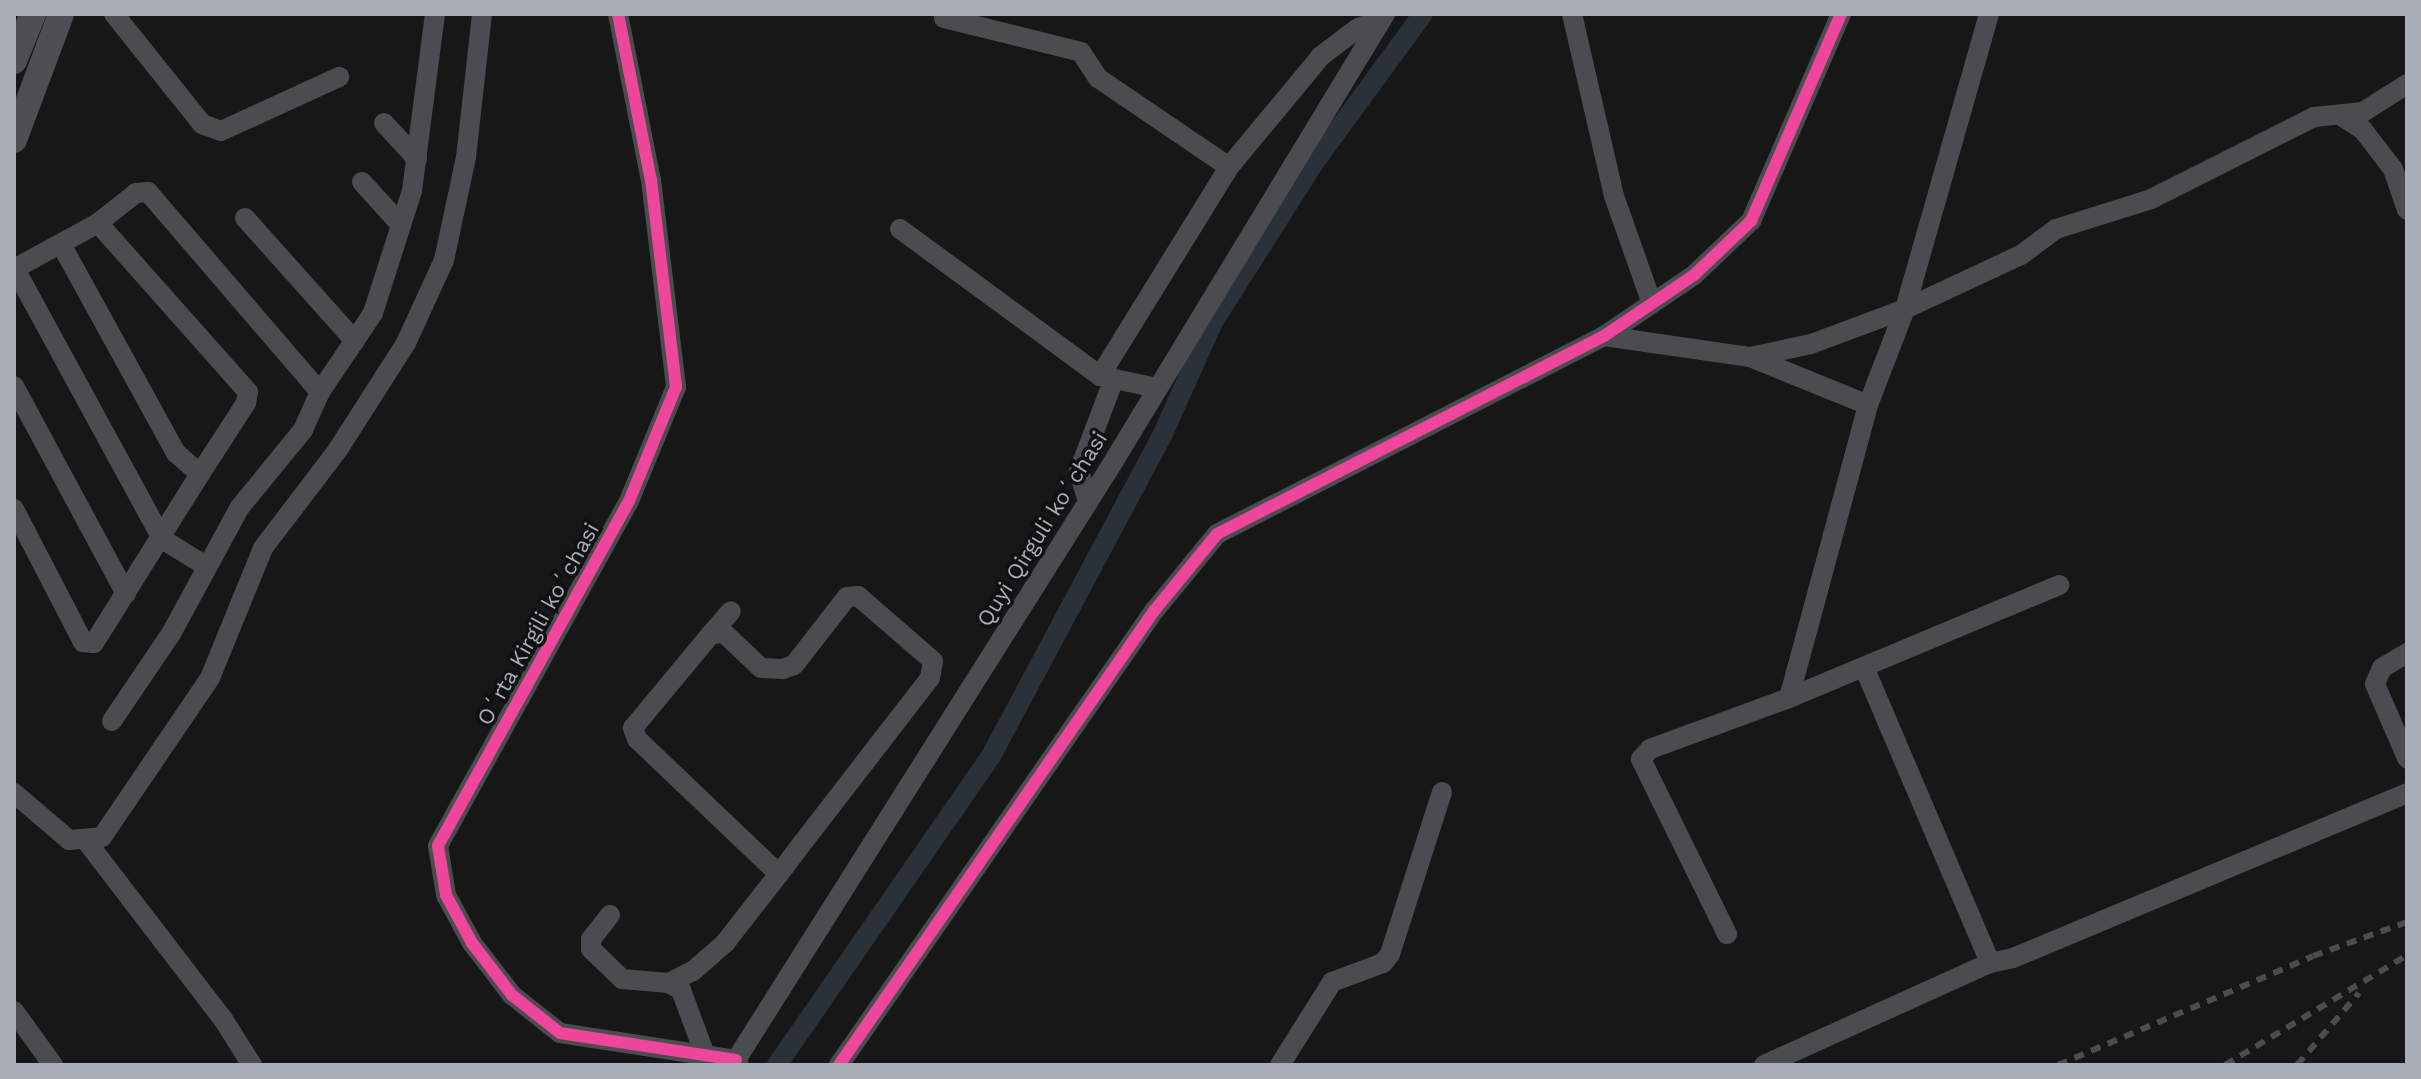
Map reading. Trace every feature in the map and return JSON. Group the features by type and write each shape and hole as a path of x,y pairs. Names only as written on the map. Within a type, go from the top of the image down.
{"main road":[{"path":"14,140 61,14"},
{"path":"14,61 26,17"}],"street":[{"path":"114,14 202,124 221,131 339,77"},
{"path":"112,721 172,632 240,507 303,430 320,392 373,313 401,225 417,159 435,14"},
{"path":"14,793 69,840 87,842 102,837 210,678 263,548 337,451 406,343 444,260 466,157 482,14"},
{"name":"Oʻrta Kirgili koʻchasi","path":"618,14 651,180 676,387 629,501 438,846 446,895 472,943 512,995 560,1033 738,1062"},
{"path":"1572,14 1614,196 1652,304"},
{"path":"839,1065 1154,611 1217,534 1604,336 1694,275 1751,221 1841,14"},
{"path":"1789,698 1868,405 1905,309 1989,14"},
{"path":"1088,502 1079,471 1107,377 1229,167 1321,56 1358,28 1383,17"},
{"name":"Quyi Qirguli koʻchasi","path":"738,1062 1088,502 1383,17"},
{"path":"944,18 1081,52 1098,78 1229,167"},
{"path":"1750,357 1811,344 1905,309 2021,255 2056,229 2151,199 2314,117 2363,112 2407,84"},
{"path":"2340,115 2363,130 2393,169 2407,210"},
{"path":"384,123 417,159"},
{"path":"362,182 401,225"},
{"path":"206,566 162,539 15,269 98,223 136,193 148,192 320,392"},
{"path":"245,218 355,341"},
{"path":"14,509 83,642 94,643 246,403 248,392 98,223"},
{"path":"900,229 1107,377 1158,388"},
{"path":"61,244 176,453 200,474"},
{"path":"1604,336 1750,357 1868,405"},
{"path":"14,386 126,594"},
{"path":"1727,934 1641,759 1650,749 1789,698 2059,585"},
{"path":"669,983 725,943 930,678 933,661 858,596 847,597 794,665 783,669 761,668 724,633 711,634"},
{"path":"731,611 633,728 637,739 779,874"},
{"path":"2407,653 2382,668 2375,684 2407,758"},
{"path":"1864,667 1990,963"},
{"path":"1280,1065 1332,982 1383,963 1390,954 1442,792"},
{"path":"1764,1065 1990,963 2013,958 2407,793"},
{"path":"87,842 223,1019 252,1065"},
{"path":"610,915 591,939 591,949 622,979 669,983 681,990 705,1055"},
{"path":"14,1011 53,1065"}],"waterway":[{"path":"777,1065 991,756 1161,438 1213,322 1316,160 1423,14"}],"railway":[{"path":"2058,1065 2313,956 2407,922"},
{"path":"2225,1065 2407,955"},
{"path":"2297,1065 2359,993"}],"cycle path":[{"path":"618,14 651,180 676,387 629,501 438,846 446,895 472,943 512,995 560,1033 736,1060"},
{"path":"839,1065 1154,611 1217,534 1604,336 1694,275 1751,221 1841,14"}]}
